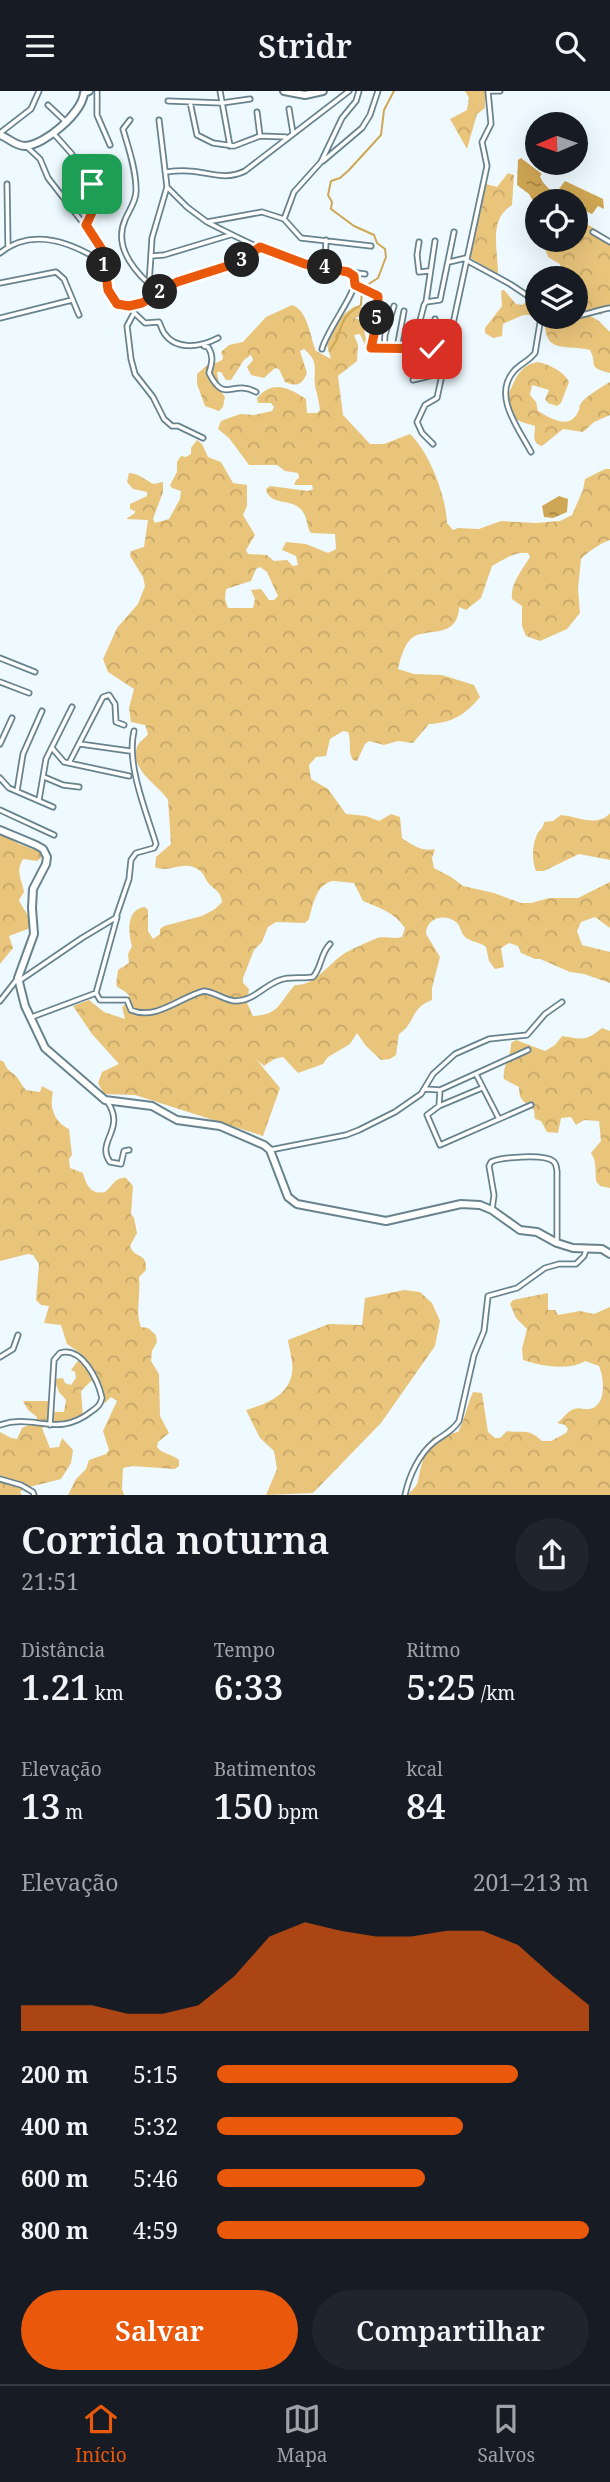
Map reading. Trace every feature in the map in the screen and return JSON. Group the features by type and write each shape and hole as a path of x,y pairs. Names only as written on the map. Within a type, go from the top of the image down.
{"street":[{"path":"39,91 31,109 0,134 16,144 26,146 40,159 48,178 102,246 108,290 117,304 126,306 148,300 177,282 237,263 260,247"},
{"path":"97,91 97,115 110,145"},
{"path":"220,91 230,146"},
{"path":"284,91 304,95 323,91"},
{"path":"166,171 236,175 245,171 349,91"},
{"path":"321,162 342,118 356,101 359,91"},
{"path":"284,219 294,192 321,162 362,128 370,115 378,91"},
{"path":"433,444 422,433 417,422 425,405 437,399 487,166 482,142 491,124 489,91 500,91"},
{"path":"26,146 53,134 82,105 84,92"},
{"path":"169,101 222,103 250,99"},
{"path":"190,102 195,132 199,137 230,146 239,145 260,135 288,137"},
{"path":"48,105 65,121"},
{"path":"289,109 293,133"},
{"path":"257,112 260,135"},
{"path":"130,120 123,129 136,189 134,202 123,223 123,244 129,264 148,283"},
{"path":"148,300 152,235 167,187 159,120"},
{"path":"53,134 71,153 94,189 93,208 86,225"},
{"path":"7,184 8,247"},
{"path":"167,187 206,222 260,247 305,264 365,274"},
{"path":"206,222 257,212 284,219 301,238 371,246"},
{"path":"426,302 440,300 454,232"},
{"path":"593,232 610,242"},
{"path":"151,256 231,234"},
{"path":"0,253 8,247 33,238 74,245 104,264"},
{"path":"326,240 326,267"},
{"path":"413,348 421,311 426,302 435,241"},
{"path":"419,242 419,272 429,271"},
{"path":"449,262 466,259 525,295"},
{"path":"322,349 331,325 355,285 354,276 345,271"},
{"path":"0,283 56,272 64,279 79,315"},
{"path":"355,285 378,296 377,318 369,347 447,350"},
{"path":"0,318 72,300"},
{"path":"126,306 145,323 159,323 165,335 179,345 206,345 218,338"},
{"path":"384,348 394,306"},
{"path":"588,312 610,308"},
{"path":"397,348 404,310"},
{"path":"134,313 127,328 135,374 153,397 164,419 172,426 178,426 203,438"},
{"path":"432,349 435,319"},
{"path":"531,452 508,407 505,391 509,377 535,353 539,329"},
{"path":"200,345 208,347 211,352 209,373 218,388 222,391 247,387 256,392"},
{"path":"413,380 442,373"},
{"path":"0,658 35,672"},
{"path":"0,682 29,693"},
{"path":"69,763 105,695 113,699 116,722 124,726"},
{"path":"39,800 46,759 72,707"},
{"path":"17,791 23,754 42,711"},
{"path":"0,744 12,718"},
{"path":"134,731 132,740 138,791 156,844 154,848 136,853 131,860 129,879 96,993 100,1000 127,1000 131,1010 140,1013 156,1012 204,991 233,1001 246,999 256,996 268,985 279,980 313,977 323,952 330,944"},
{"path":"79,744 130,751"},
{"path":"51,748 60,759 69,763 129,776"},
{"path":"0,778 9,787 53,807"},
{"path":"44,778 79,787"},
{"path":"0,810 54,835"},
{"path":"0,830 43,849 47,857 33,889 34,934 18,980 30,1018 49,1053 113,1109 115,1120 105,1148 105,1155 110,1162 121,1164 123,1154 129,1150"},
{"path":"0,1001 18,980 116,917"},
{"path":"30,1018 96,993"},
{"path":"270,1150 359,1131 395,1112 425,1089 433,1073 455,1053 489,1039 527,1034 545,1014 562,1002"},
{"path":"425,1089 440,1090 528,1050"},
{"path":"476,1073 499,1119"},
{"path":"483,1088 439,1106 427,1115 440,1145 531,1105"},
{"path":"439,1106 440,1090"},
{"path":"107,1101 152,1106 177,1119 205,1122 258,1141 270,1150 288,1197 297,1204 386,1221 461,1204 480,1205 492,1210 514,1227 537,1232 557,1243 586,1249 602,1249 610,1254"},
{"path":"492,1210 494,1201 489,1166 491,1162 502,1158 550,1160 556,1164 557,1171 557,1243"},
{"path":"405,1495 414,1469 427,1449 460,1421 474,1355 484,1331 488,1296 517,1289 545,1268 576,1264 584,1256 586,1249"},
{"path":"0,1357 13,1349 18,1335"},
{"path":"0,1425 16,1421 50,1425 63,1425 81,1419 101,1403 97,1384 79,1355 72,1352 60,1353 54,1360 50,1425"},
{"path":"0,1479 21,1485 34,1494"}],"green space":[{"path":"465,91 485,91 485,108 477,114 467,149 450,119 467,110 469,98"},
{"path":"508,173 514,175 512,205 505,211 497,227 498,274 470,258 486,184 497,187"},
{"path":"588,225 607,237 610,243 610,309 600,315 593,309 588,313 588,266 560,266 548,257 546,252 588,252"},
{"path":"504,290 516,304 525,303 525,315 503,324 502,336 493,338 485,333 485,328 502,306 501,291"},
{"path":"292,305 297,308 305,318 316,351 331,359 327,342 330,331 337,321 355,306 362,307 360,316 354,318 362,320 367,344 365,345 360,334 354,335 358,345 357,361 338,376 343,415 370,444 384,444 410,434 424,452 435,475 447,523 453,530 479,529 501,521 560,521 572,515 585,479 610,469 610,540 581,559 578,589 580,613 567,629 540,641 526,636 522,626 522,606 512,599 512,593 517,577 530,557 528,553 523,553 505,559 492,566 481,598 466,610 459,607 453,624 440,631 418,635 409,641 398,669 414,674 442,675 474,685 480,697 475,703 452,719 429,724 413,743 398,741 384,745 369,741 357,761 351,757 348,732 343,731 330,739 326,756 316,757 309,765 311,779 328,789 346,814 366,816 379,821 391,814 400,817 402,838 421,849 435,849 432,858 434,868 463,886 521,903 531,903 549,898 578,898 610,882 610,928 595,917 581,922 577,931 582,945 610,952 610,983 535,959 521,953 518,946 509,943 501,948 504,967 495,969 489,961 486,947 465,937 458,924 451,919 436,919 429,924 426,934 440,957 432,988 432,1000 420,1007 408,1026 399,1034 396,1055 381,1060 357,1033 350,1044 328,1057 323,1064 298,1073 283,1057 264,1066 256,1059 280,1088 263,1136 135,1095 104,1094 98,1083 102,1072 119,1064 92,1034 73,1006 89,1000 104,1012 125,1019 122,1007 129,995 116,985 118,970 129,963 128,954 132,946 130,922 134,912 145,907 148,910 148,931 153,939 160,934 160,929 164,926 202,916 222,902 219,893 199,870 188,866 166,869 155,867 156,857 171,844 168,800 137,763 137,747 148,734 145,725 131,722 129,708 134,689 108,672 103,659 117,628 138,604 145,586 143,577 130,556 131,551 144,547 148,520 126,519 135,513 130,509 130,504 147,496 147,492 133,489 127,482 129,473 154,484 163,482 163,492 153,519 155,523 169,519 180,499 181,491 170,485 177,472 177,462 181,456 191,454 191,448 197,440 208,457 221,462 233,483 247,485 247,506 243,515 255,535 246,550 248,554 267,555 274,561 287,560 293,566 298,565 296,556 282,550 286,542 306,544 328,553 336,549 335,534 311,533 299,507 272,498 266,489 270,486 308,491 313,489 312,485 294,485 299,478 298,473 285,471 277,465 249,465 229,438 218,429 221,421 240,414 254,415 272,411 274,407 271,403 258,403 257,398 275,387 282,387 300,395 306,399 307,413 317,413 320,410 315,386 315,366 309,354 304,349 300,351 307,373 296,385 285,382 279,369 275,368 264,378 251,375 247,367 253,360 251,355 244,360 231,380 226,380 221,372 217,372 220,390 225,397 223,407 219,411 205,406 197,384 197,374 212,361 216,363 222,360 221,352 229,345 243,342 266,317","holes":["260,567 267,572 278,596 269,600 261,589 251,590 255,599 253,608 228,608 226,589 251,581 256,569","333,881 354,883 363,901 386,911 401,923 405,928 402,937 378,938 348,951 309,982 295,985 274,1010 253,1016 247,1003 249,989 243,983 243,978 254,950 262,942 268,927 276,922 305,923 319,891"]},
{"path":"588,315 599,321 610,332 610,373 595,367 590,350 553,344 546,329 588,329"},
{"path":"538,362 556,369 569,382 561,403 557,406 545,399 549,390 532,385 530,395 536,402 538,411 560,421 571,420 585,399 610,382 610,415 594,422 583,432 563,429 542,446 536,443 535,426 512,416 504,403 520,372"},
{"path":"610,813 610,860 579,854 544,871 536,871 534,845 544,822 553,821 561,815 599,820"},
{"path":"0,832 19,844 41,852 41,858 37,861 23,859 21,864 19,872 24,892 19,900 31,924 30,928 9,936 13,948 0,964"},
{"path":"602,1028 610,1031 610,1188 600,1186 596,1181 595,1163 591,1153 601,1141 599,1121 584,1120 576,1125 571,1117 561,1118 558,1133 547,1132 541,1121 535,1119 534,1110 521,1098 519,1087 504,1079 511,1043 516,1040 545,1051 555,1045 562,1036 583,1038"},
{"path":"0,1060 26,1090 40,1092 42,1086 53,1092 54,1113 69,1129 72,1155 69,1159 70,1168 83,1173 90,1188 96,1192 105,1192 117,1180 123,1178 133,1186 131,1214 137,1233 130,1246 146,1264 146,1270 139,1277 139,1322 141,1327 148,1328 156,1335 157,1342 151,1361 159,1374 160,1416 169,1433 158,1442 157,1447 179,1460 179,1466 175,1469 132,1466 123,1468 124,1495 68,1495 89,1460 106,1454 109,1450 103,1431 117,1401 111,1397 105,1403 100,1402 97,1385 91,1381 81,1391 81,1421 42,1428 50,1448 59,1447 62,1438 73,1450 71,1463 61,1479 25,1488 20,1492 22,1495 0,1495 0,1432 17,1439 22,1428 36,1421 37,1417 28,1410 23,1401 51,1401 55,1412 64,1412 66,1400 59,1392 54,1379 63,1378 65,1383 71,1385 76,1378 75,1372 71,1370 80,1358 77,1351 67,1344 61,1325 44,1323 49,1306 41,1305 36,1300 39,1264 33,1255 0,1261"},
{"path":"404,1290 420,1292 432,1303 440,1321 435,1346 381,1423 313,1493 266,1495 277,1469 274,1451 260,1438 246,1410 275,1398 286,1388 292,1369 288,1340 329,1324 362,1325 365,1298"},
{"path":"548,1293 548,1310 555,1310 558,1315 580,1311 594,1314 610,1307 610,1495 408,1495 417,1483 425,1453 433,1437 458,1432 473,1392 482,1393 488,1432 495,1438 500,1438 507,1431 525,1432 542,1441 551,1441 566,1433 568,1429 565,1425 557,1423 569,1412 576,1408 590,1409 599,1402 603,1384 599,1366 585,1361 571,1366 555,1367 523,1360 522,1349 527,1329 516,1318 510,1304 513,1300"}],"water":[{"path":"521,158 525,161 525,175 541,175 550,189 525,191 517,185 518,160"},
{"path":"565,181 582,189 559,189"},
{"path":"588,192 603,199 604,209 598,206 592,214 588,212"},
{"path":"559,496 568,499 567,512 553,518 544,517 542,506"}],"waterway":[{"path":"364,287 378,278 386,257 385,249 377,243 374,235 354,226 331,209 332,202 328,195 331,181 340,178 349,170 381,135 384,110 394,91"},
{"path":"330,351 345,318 361,305 362,290"}],"route":[{"path":"92,184 96,194 95,202 86,225 102,246 108,290 117,304 129,306 142,303 177,282 237,263 260,247 305,264 348,272 354,276 355,285 378,296 378,317 369,347 432,349"}]}
